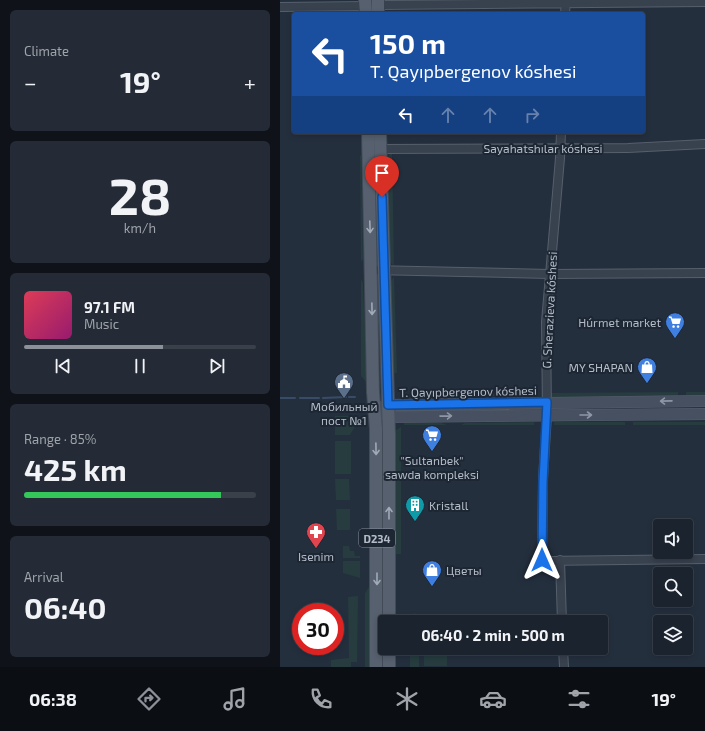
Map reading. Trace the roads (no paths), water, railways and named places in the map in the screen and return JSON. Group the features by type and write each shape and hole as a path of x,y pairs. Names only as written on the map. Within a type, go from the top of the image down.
{"main road":[{"name":"D234","path":"368,134 388,411 383,615"},
{"name":"D234","path":"380,134 381,149 374,410 383,615"},
{"name":"T. Qayıpbergenov kóshesi","path":"388,411 405,405 705,401"},
{"path":"405,405 402,411 407,417"},
{"name":"T. Qayıpbergenov kóshesi","path":"374,410 388,411 407,417 705,414"},
{"name":"D234","path":"376,667 378,654"},
{"path":"389,655 389,667"}],"street":[{"path":"280,7 566,1 705,2"},
{"path":"565,12 566,1"},
{"name":"G. Sherazieva kóshesi","path":"560,560 542,560 543,482 547,415 546,335 549,274 561,134"},
{"name":"Sayahatshılar kóshesi","path":"381,149 560,147 628,148 705,144"},
{"path":"377,270 549,274 705,273"},
{"path":"562,615 560,560 705,558"},
{"path":"563,655 564,667"}],"waterway":[{"path":"323,398 346,397"},
{"path":"349,397 355,397"},
{"path":"280,398 295,398"},
{"path":"300,398 319,398"}],"place":[{"name":"Húrmet market","path":"675,339"},
{"name":"MY SHAPAN","path":"647,384"},
{"name":"Мобильный пост №1","path":"344,399"},
{"name":"\"Sultanbek\" sawda kompleksi","path":"432,452"},
{"name":"Kristall","path":"415,522"},
{"name":"Isenim","path":"316,549"},
{"name":"Цветы","path":"432,587"}]}
